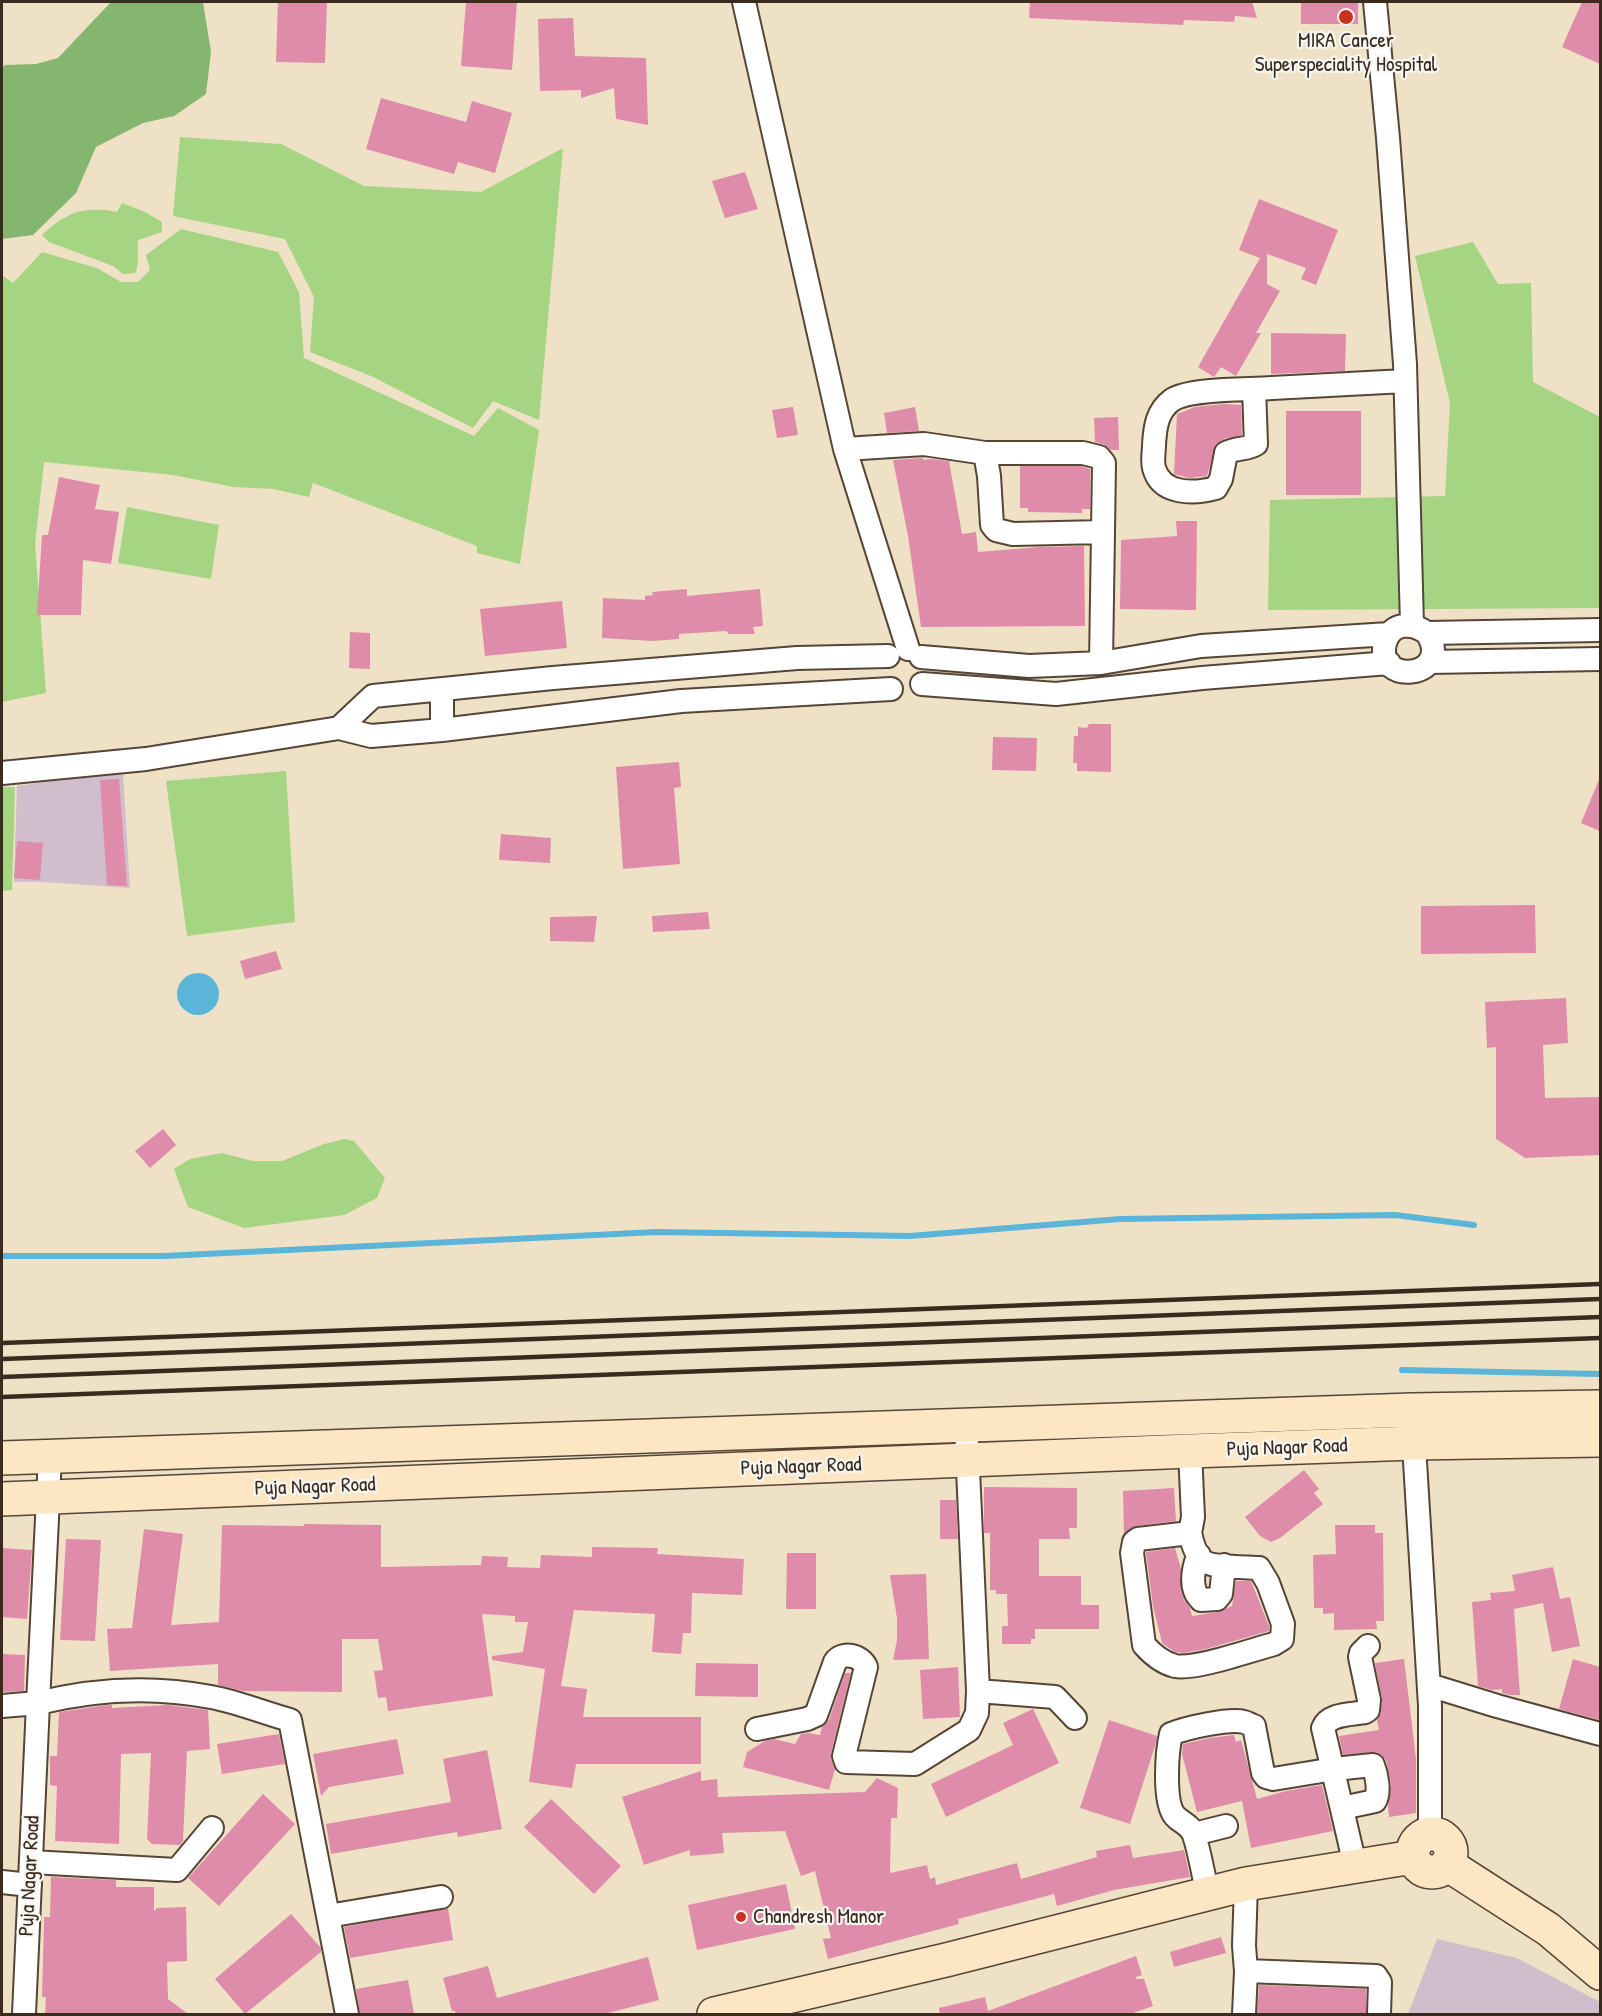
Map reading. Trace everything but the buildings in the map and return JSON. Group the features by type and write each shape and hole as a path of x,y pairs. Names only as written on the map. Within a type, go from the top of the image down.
{"street":[{"path":"744,2 845,449 906,654 926,670 922,684 911,692 897,692 886,683 882,670 906,654"},
{"path":"1375,2 1388,138 1419,629 1431,640 1433,648 1423,668 1409,673 1395,669 1389,663 1384,649 1389,634"},
{"path":"1254,389 1256,444 1250,448 1233,449 1226,453 1221,479 1216,488 1203,491 1177,490 1165,485 1158,478 1153,465 1155,426 1161,412 1173,400 1185,394 1254,389 1405,381"},
{"path":"845,449 924,444 985,453 1083,453 1099,457 1104,463 1101,663"},
{"path":"985,453 992,525 996,530 1006,534 1103,532"},
{"path":"339,728 373,696 797,658 906,654 1029,666 1101,663 1201,646 1389,634 1404,625 1419,629 1600,630"},
{"path":"1201,646 1202,678"},
{"path":"1428,662 1600,659"},
{"path":"922,684 1056,694 1202,678 1389,663"},
{"path":"680,668 681,701"},
{"path":"441,689 442,730"},
{"path":"2,773 146,759 339,728 372,736 442,730 681,701 891,689"},
{"name":"Puja Nagar Road","path":"2,1458 1412,1410 1600,1407"},
{"path":"1412,1410 1429,1685 1419,1868 1425,1871 1437,1871 1447,1864 1548,1929 1600,1973"},
{"path":"757,1729 807,1719 816,1715 837,1658 842,1656 859,1658 866,1667 844,1761 848,1763 915,1764 969,1730 977,1713 978,1691 966,1425"},
{"name":"Puja Nagar Road","path":"2,1500 1190,1451 1414,1443 1600,1440"},
{"path":"1190,1451 1192,1543 1201,1560 1209,1564 1259,1568 1263,1572 1283,1624 1282,1638 1274,1644 1194,1666 1174,1666 1150,1652 1144,1645 1132,1553 1134,1542 1138,1539 1190,1533"},
{"name":"Puja Nagar Road","path":"24,2014 50,1456"},
{"path":"1199,1555 1195,1561 1194,1577 1195,1591 1201,1600 1217,1599 1221,1594 1224,1565"},
{"path":"1355,1865 1323,1728 1330,1718 1368,1710 1369,1700 1360,1653 1368,1646"},
{"path":"1429,1685 1600,1734"},
{"path":"2,1706 38,1703 67,1696 139,1689 211,1697 290,1720 347,2014"},
{"path":"978,1691 1055,1697 1075,1718"},
{"path":"1208,1894 1194,1834 1188,1824 1175,1816 1171,1806 1168,1790 1168,1745 1171,1734 1181,1730 1233,1721 1254,1726 1263,1773 1266,1777 1273,1779 1373,1766 1378,1797 1375,1801 1342,1808"},
{"path":"1194,1834 1226,1826"},
{"path":"31,1862 177,1870 212,1828"},
{"path":"714,2014 946,1960 1246,1884 1355,1865 1422,1846"},
{"path":"2,1882 30,1885"},
{"path":"1244,2014 1246,1884"},
{"path":"328,1916 441,1897"},
{"path":"1246,1971 1376,1976 1380,1982 1379,2014"}],"shaded area":[{"path":"123,774 130,888 14,882 17,786"},
{"path":"1437,1939 1517,1958 1600,2002 1600,2014 1408,2014"}],"green space":[{"path":"111,2 203,2 211,52 206,94 174,116 143,123 96,147 76,193 33,235 2,239 2,67 36,64 58,58"},
{"path":"180,137 281,144 364,186 481,192 563,148 539,420 493,401 473,428 371,376 310,352 314,297 285,239 173,216"},
{"path":"122,203 162,222 162,232 138,240 138,262 135,273 123,274 113,266 49,242 42,235 67,216 85,210 117,212"},
{"path":"181,229 278,252 299,292 304,358 474,436 498,408 539,430 520,564 477,553 477,546 313,483 309,497 273,489 234,487 173,475 44,462 35,543 46,693 2,702 2,275 13,283 42,252 97,268 121,282 138,282 150,270 146,255"},
{"path":"1473,242 1498,284 1531,283 1533,382 1600,417 1600,608 1268,610 1270,500 1445,496 1450,403 1415,256"},
{"path":"127,507 219,525 211,579 118,563"},
{"path":"286,771 295,922 187,936 166,781"},
{"path":"2,787 15,787 12,890 2,891"},
{"path":"345,1139 354,1141 385,1178 377,1198 344,1215 244,1228 188,1207 174,1169 190,1159 222,1153 253,1161 282,1161 324,1144"}],"water":[{"path":"198,973 213,979 219,994 213,1009 198,1015 183,1009 177,994 183,979"}],"waterway":[{"path":"2,1256 164,1256 657,1232 910,1236 1120,1219 1395,1215 1474,1225"},
{"path":"1402,1370 1600,1374"}],"railway":[{"path":"2,1343 1600,1284"},
{"path":"2,1359 1600,1299"},
{"path":"2,1377 1600,1317"},
{"path":"2,1397 1600,1338"}],"place":[{"name":"MIRA Cancer Superspeciality Hospital","path":"1346,17"},
{"name":"Chandresh Manor","path":"741,1917"}]}
